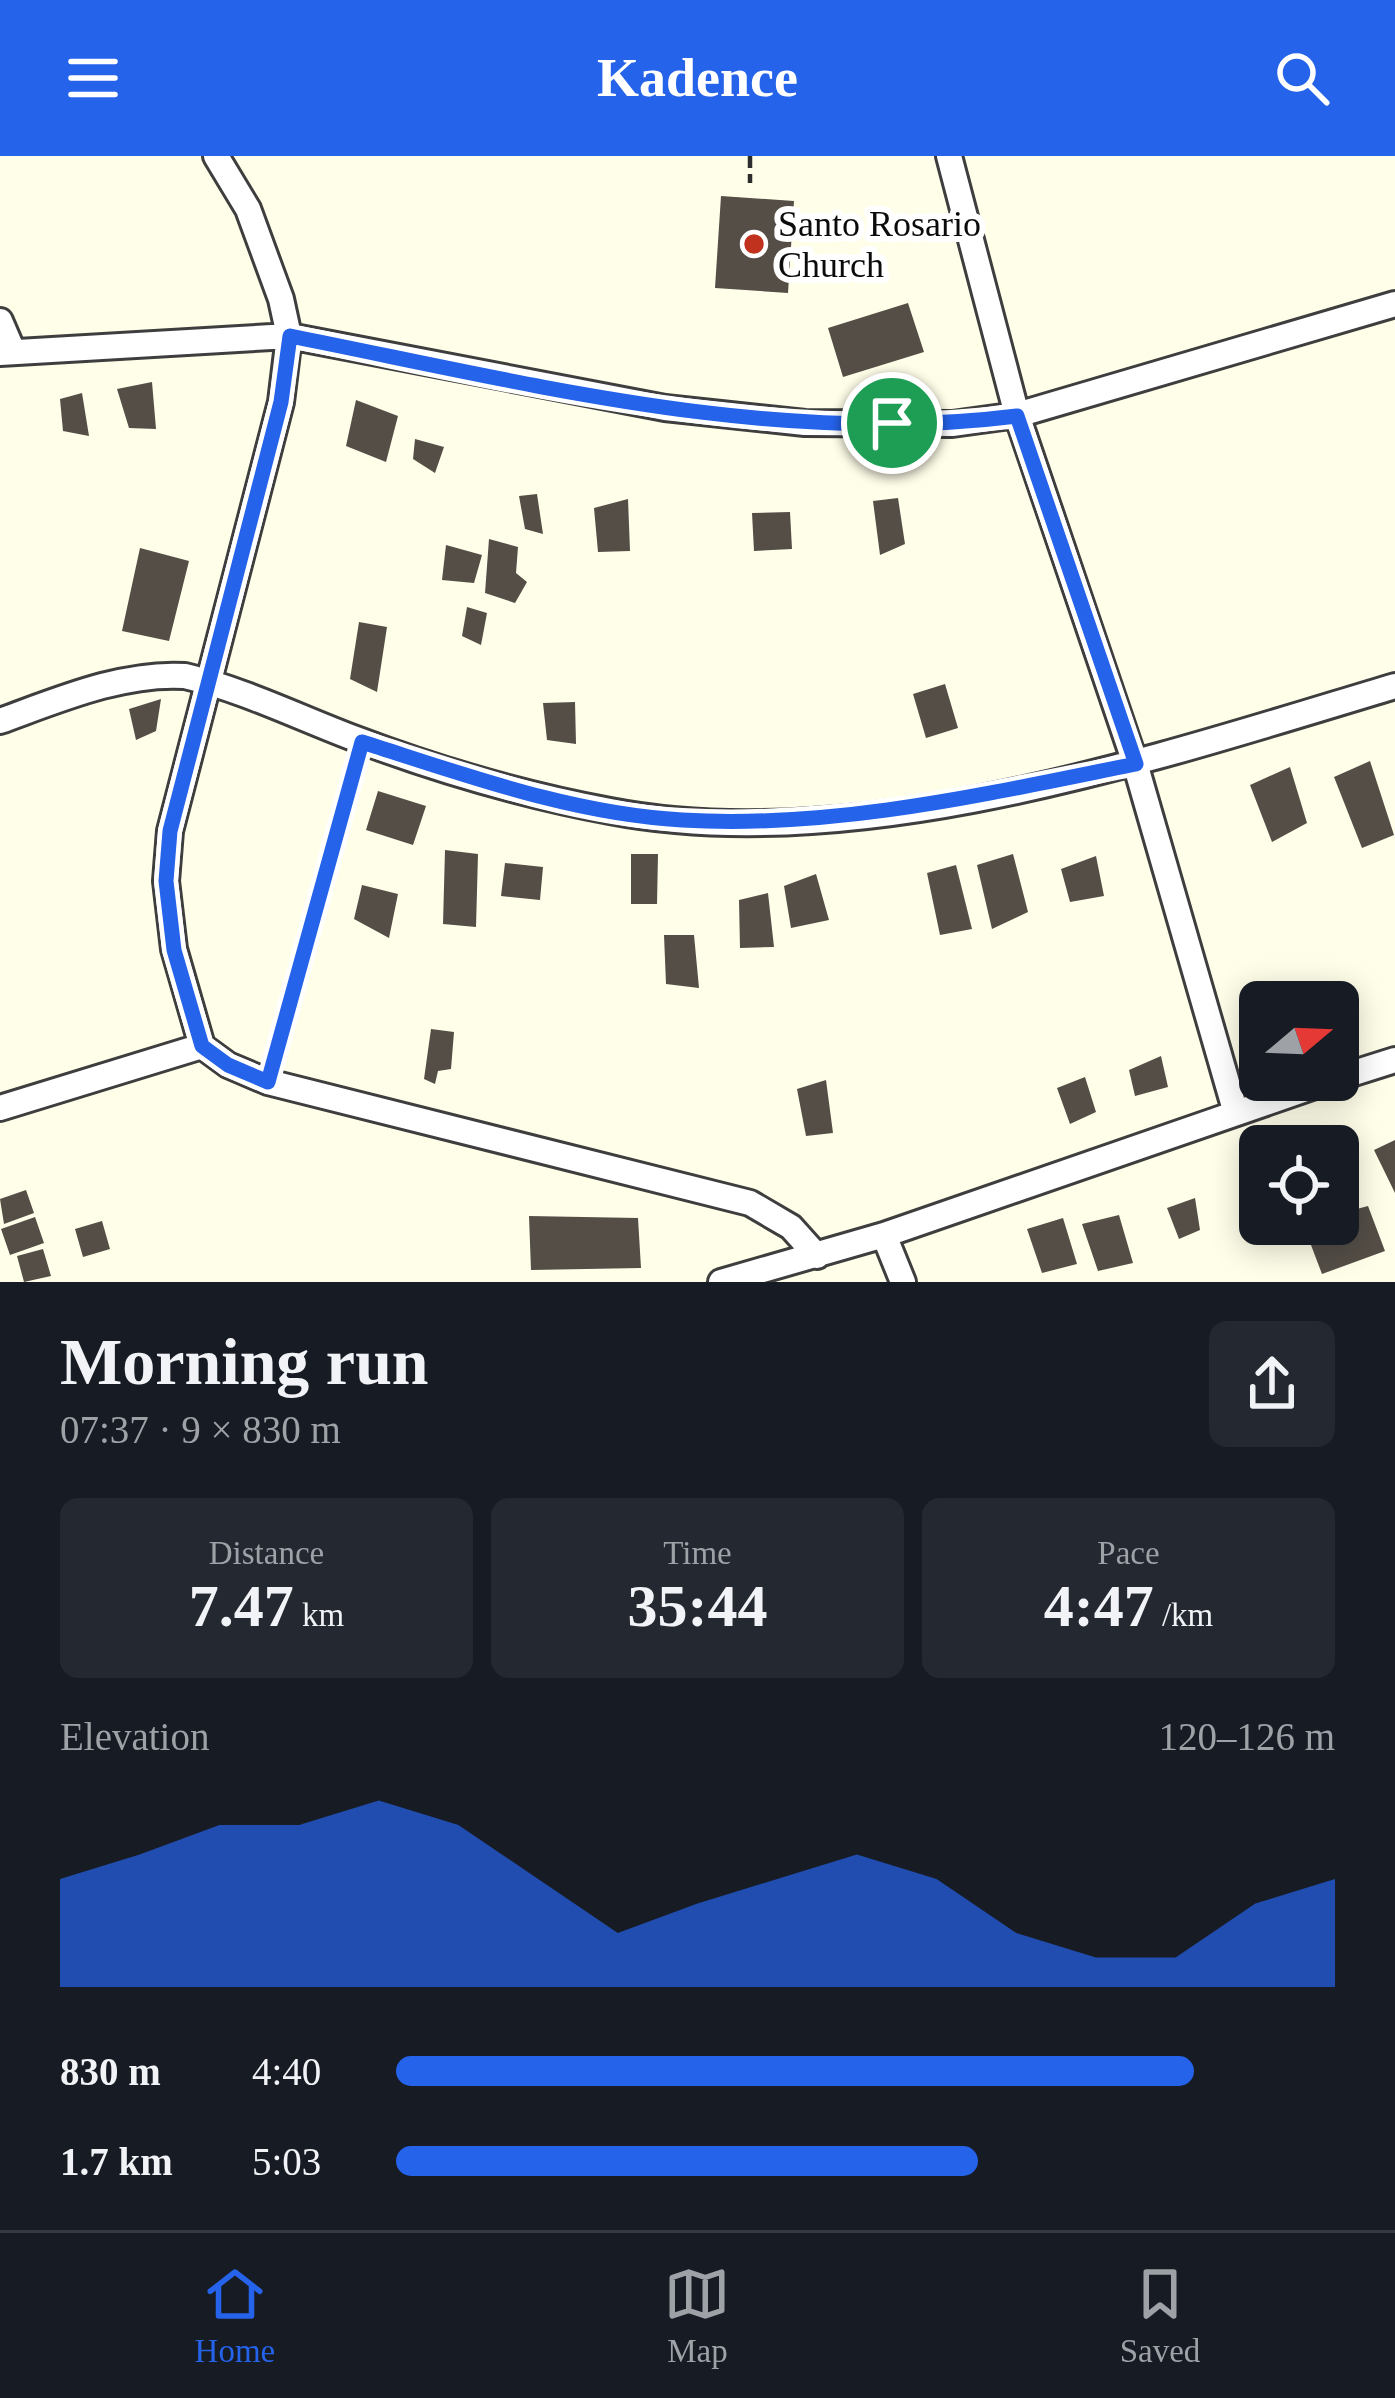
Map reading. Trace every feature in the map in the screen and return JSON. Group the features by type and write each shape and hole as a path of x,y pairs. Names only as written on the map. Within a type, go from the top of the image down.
{"street":[{"path":"216,156 271,264 290,336 281,402 170,831 166,881 174,950 202,1046 228,1065 268,1082 750,1203 791,1226 817,1256"},
{"path":"949,156 1017,416 1136,764 1234,1110"},
{"path":"0,321 6,351 290,336 665,408 805,422 952,424 1017,416 1395,304"},
{"path":"0,721 157,674 209,682 362,742 521,791 612,812 698,821 842,818 1136,764 1395,686"},
{"path":"0,1108 202,1046"},
{"path":"1359,1071 1395,1060"},
{"path":"721,1282 884,1235 1263,1101"},
{"path":"884,1235 903,1282"}],"path":[{"path":"750,156 750,183"},
{"path":"268,1082 362,742"}],"building":[{"name":"Santo Rosario Church","path":"721,196 794,201 788,293 715,288"},
{"path":"908,303 924,352 843,377 828,328"},
{"path":"152,382 156,429 129,428 117,389"},
{"path":"82,393 89,436 63,431 60,399"},
{"path":"356,400 398,416 386,462 346,446"},
{"path":"415,439 444,447 435,473 413,459"},
{"path":"537,494 543,534 525,529 519,496"},
{"path":"898,498 905,544 880,555 873,501"},
{"path":"628,499 630,551 598,552 594,508"},
{"path":"790,512 792,549 754,551 752,513"},
{"path":"489,539 518,547 516,573 527,582 515,603 485,593"},
{"path":"446,545 482,555 474,583 442,580"},
{"path":"140,548 189,561 169,641 122,631"},
{"path":"467,607 487,613 481,645 462,636"},
{"path":"359,622 387,627 377,692 350,679"},
{"path":"945,684 958,728 926,738 913,694"},
{"path":"161,699 156,731 136,740 129,709"},
{"path":"575,702 576,744 547,740 543,703"},
{"path":"1370,761 1394,835 1362,848 1334,777"},
{"path":"1290,767 1307,823 1272,842 1250,785"},
{"path":"378,791 426,806 413,845 366,830"},
{"path":"445,850 478,854 476,927 443,924"},
{"path":"631,854 658,854 657,904 631,904"},
{"path":"1013,854 1028,912 992,929 977,865"},
{"path":"1096,856 1104,896 1070,902 1061,869"},
{"path":"505,863 543,867 540,900 501,896"},
{"path":"956,865 972,929 940,935 927,873"},
{"path":"816,874 829,920 791,928 784,886"},
{"path":"362,885 398,894 389,938 354,919"},
{"path":"768,893 774,947 740,948 739,900"},
{"path":"664,935 694,935 699,988 666,984"},
{"path":"431,1029 454,1032 451,1069 438,1071 435,1084 424,1079"},
{"path":"1161,1056 1168,1087 1135,1096 1129,1070"},
{"path":"1085,1077 1096,1112 1070,1124 1057,1088"},
{"path":"826,1080 833,1133 806,1136 797,1089"},
{"path":"1395,1140 1395,1193 1374,1150"},
{"path":"26,1190 34,1213 4,1224 0,1199"},
{"path":"1195,1198 1200,1230 1179,1239 1167,1208"},
{"path":"1368,1206 1385,1251 1322,1274 1311,1245 1359,1245 1359,1208"},
{"path":"1119,1215 1133,1263 1098,1271 1082,1224"},
{"path":"529,1216 638,1218 641,1268 531,1270"},
{"path":"35,1217 44,1243 10,1255 1,1229"},
{"path":"1063,1218 1077,1264 1042,1273 1027,1229"},
{"path":"102,1221 110,1249 83,1257 75,1229"},
{"path":"43,1249 51,1276 24,1282 17,1256"}],"place":[{"name":"Santo Rosario Church","path":"754,244"}],"route":[{"path":"290,336 665,408 805,422 892,423 952,424 1017,416 1136,764 842,818 737,822 612,812 499,785 362,742 268,1082 228,1065 202,1046 185,998 168,917 170,831 281,402 290,336"}]}
